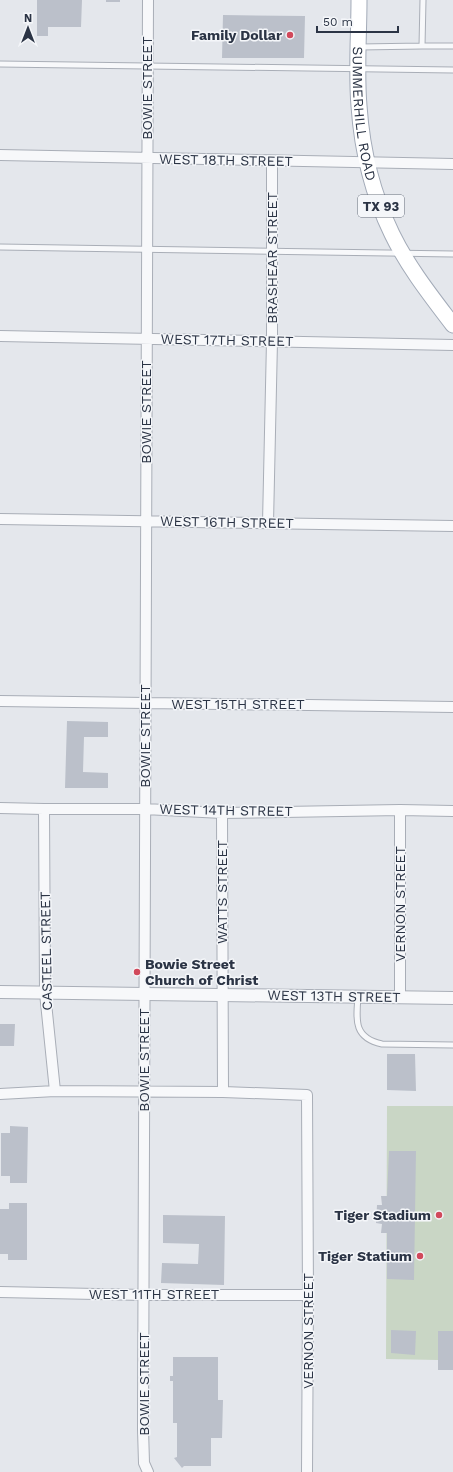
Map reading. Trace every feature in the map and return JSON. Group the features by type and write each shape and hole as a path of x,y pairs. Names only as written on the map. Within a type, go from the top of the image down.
{"main road":[{"name":"SUMMERHILL ROAD","path":"360,0 358,69 359,112 367,162 386,220 403,253 430,295 453,325"}],"street":[{"name":"BOWIE STREET","path":"148,0 144,1092 144,1463 148,1472"},
{"name":"WEST 18TH STREET","path":"0,155 453,164"},
{"name":"BRASHEAR STREET","path":"268,523 272,341 272,161"},
{"name":"WEST 17TH STREET","path":"0,336 453,345"},
{"name":"WEST 16TH STREET","path":"0,519 453,526"},
{"name":"WEST 15TH STREET","path":"0,701 453,707"},
{"name":"WEST 14TH STREET","path":"0,808 44,810 145,809 222,813 400,810 453,811"},
{"name":"CASTEEL STREET","path":"44,810 45,993 55,1091"},
{"name":"VERNON STREET","path":"400,810 400,997"},
{"name":"WATTS STREET","path":"222,813 223,1092"},
{"name":"WEST 13TH STREET","path":"0,992 453,998"},
{"path":"0,1094 55,1091 223,1092"},
{"name":"VERNON STREET","path":"223,1092 307,1095 307,1472"},
{"name":"WEST 11TH STREET","path":"0,1292 144,1295 308,1295"}],"lane":[{"path":"422,46 423,0"},
{"path":"359,47 453,46"},
{"path":"0,64 453,70"},
{"path":"0,247 453,254"},
{"path":"358,997 356,1018 358,1025 366,1038 373,1042 382,1044 453,1045"}],"green space":[{"name":"Tiger Statium","path":"387,1106 453,1106 453,1370 438,1360 386,1359"}],"building":[{"path":"37,0 82,0 81,27 48,27 48,36 37,36"},
{"path":"106,0 120,0 120,2 106,2"},
{"path":"223,15 305,16 304,58 222,58"},
{"path":"67,721 108,722 108,737 84,737 83,772 108,773 108,788 65,788"},
{"path":"0,1024 15,1024 14,1046 0,1046"},
{"path":"387,1054 415,1054 416,1091 387,1090"},
{"path":"10,1126 28,1127 27,1183 10,1183 10,1176 1,1176 1,1133 10,1133"},
{"path":"389,1151 416,1151 414,1280 387,1279 387,1233 381,1233 382,1224 376,1223 377,1205 382,1205 381,1196 387,1196"},
{"path":"9,1203 27,1203 27,1260 8,1260 8,1254 0,1254 0,1209 9,1209"},
{"path":"163,1215 225,1216 224,1285 161,1283 162,1263 198,1264 199,1244 163,1243"},
{"path":"391,1330 416,1331 415,1355 391,1353"},
{"path":"438,1331 453,1331 453,1370 438,1370"},
{"path":"173,1357 218,1357 218,1400 223,1400 222,1438 211,1438 211,1466 184,1466 182,1468 174,1458 177,1457 177,1423 173,1423 173,1381 170,1381 170,1376 173,1376"}],"place":[{"name":"Family Dollar","path":"290,35"},
{"name":"Bowie Street Church of Christ","path":"137,972"},
{"name":"Tiger Stadium","path":"439,1215"},
{"name":"Tiger Statium","path":"420,1256"}]}
